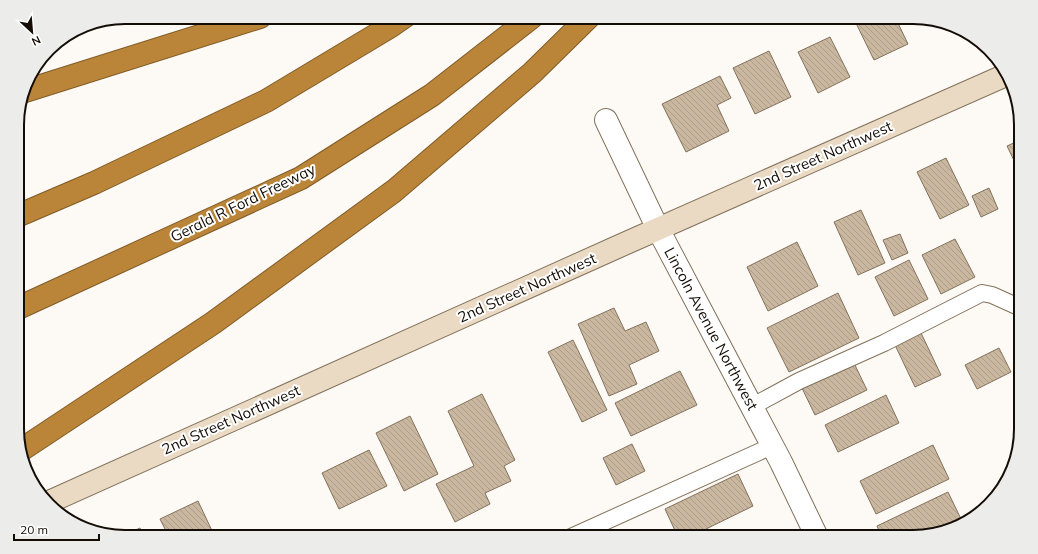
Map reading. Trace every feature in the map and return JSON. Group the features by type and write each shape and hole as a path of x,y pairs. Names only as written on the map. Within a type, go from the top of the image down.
{"highway":[{"path":"31,89 238,24"},
{"path":"24,213 94,183 266,101 394,24"},
{"name":"Gerald R Ford Freeway","path":"24,305 301,178 432,95 523,24"},
{"path":"26,447 213,323 394,191 532,73 582,24"}],"street":[{"name":"2nd Street Northwest","path":"54,500 1001,77"},
{"name":"Lincoln Avenue Northwest","path":"606,120 658,229 752,407 814,530"}],"lane":[{"path":"752,407 799,381 884,343 982,293 992,295 1014,305"},
{"path":"586,530 772,446"}],"building":[{"path":"856,24 898,24 908,44 874,60"},
{"path":"830,37 850,77 818,93 798,52"},
{"path":"769,51 791,97 755,114 733,68"},
{"path":"720,76 731,98 717,105 729,131 686,152 662,104"},
{"path":"1014,143 1014,161 1007,146"},
{"path":"946,158 969,205 940,219 917,172"},
{"path":"989,188 998,209 981,217 972,196"},
{"path":"861,210 885,263 858,275 834,222"},
{"path":"900,234 908,253 892,260 883,240"},
{"path":"955,239 975,277 941,294 922,255"},
{"path":"797,242 818,286 768,311 747,267"},
{"path":"909,260 928,299 894,316 875,277"},
{"path":"838,293 859,338 789,372 767,328"},
{"path":"614,308 625,331 646,322 659,351 629,365 637,384 609,396 578,324"},
{"path":"921,333 941,375 915,387 895,345"},
{"path":"573,340 607,410 582,422 548,352"},
{"path":"999,348 1011,372 977,389 965,365"},
{"path":"853,361 867,390 815,415 801,386"},
{"path":"680,371 697,405 631,436 615,403"},
{"path":"482,394 515,460 504,466 511,481 485,493 490,504 455,522 436,484 474,466 448,411"},
{"path":"886,395 899,423 838,452 825,425"},
{"path":"410,416 438,474 404,491 376,433"},
{"path":"632,444 645,471 616,485 603,458"},
{"path":"933,445 949,479 876,514 860,481"},
{"path":"369,450 387,486 339,509 322,473"},
{"path":"738,474 753,506 706,530 675,530 665,509"},
{"path":"948,492 961,518 945,525 919,530 879,530 877,526"},
{"path":"198,501 212,530 166,530 160,519"}]}
